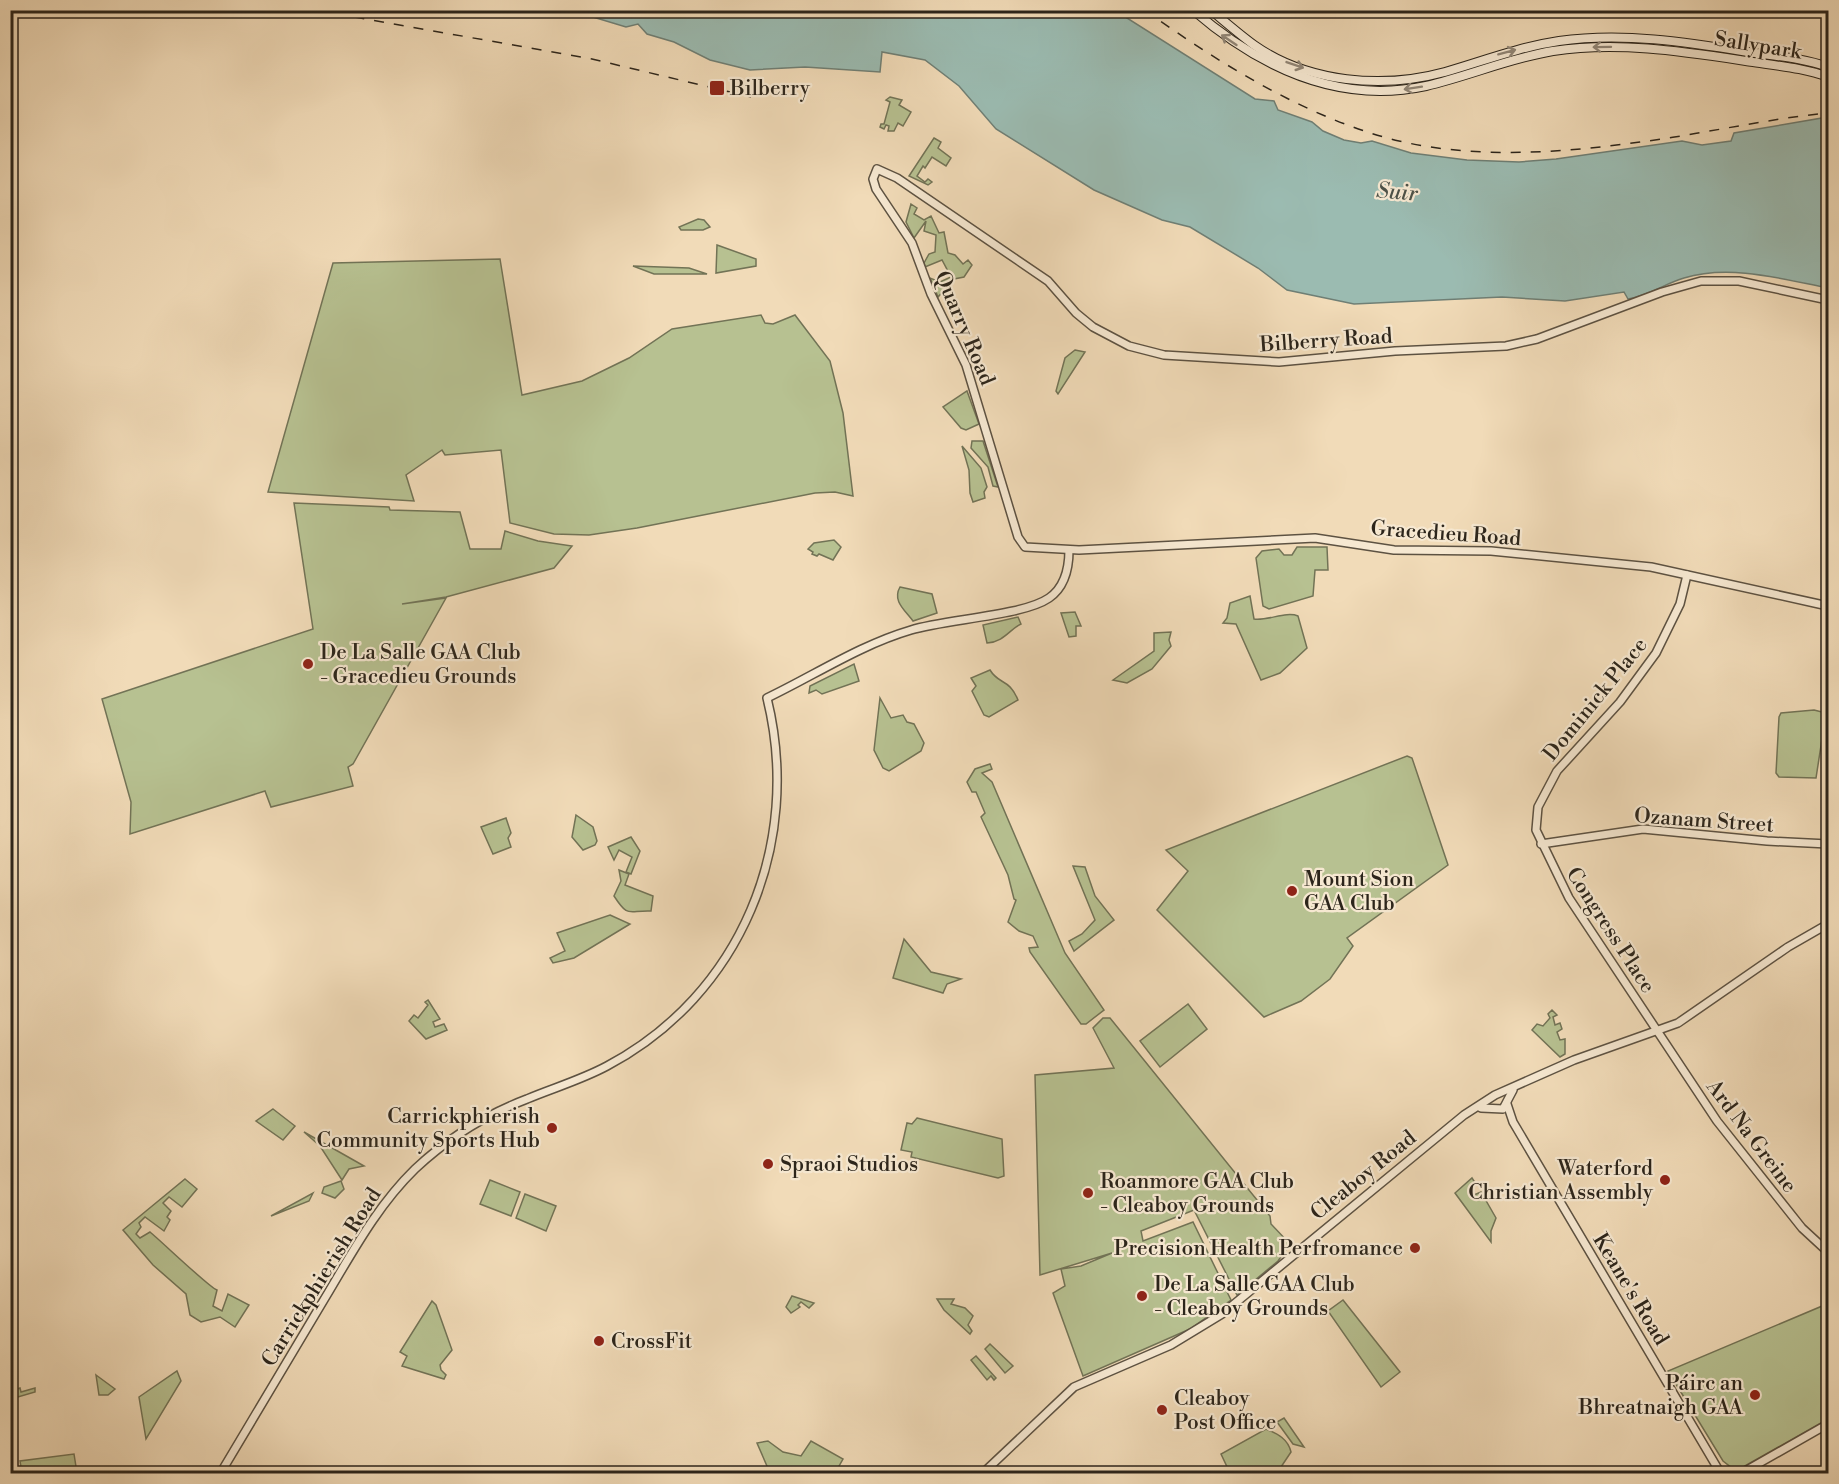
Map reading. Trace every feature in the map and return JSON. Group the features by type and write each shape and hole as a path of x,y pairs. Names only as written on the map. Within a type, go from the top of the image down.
{"main road":[{"name":"Sallypark","path":"1193,10 1220,33 1259,60 1296,77 1342,90 1407,89 1552,51 1628,47 1716,57 1828,77"},
{"name":"Sallypark","path":"1211,10 1254,45 1281,60 1319,73 1359,80 1393,81 1424,77 1541,44 1580,39 1620,38 1718,47 1828,67"}],"street":[{"name":"Bilberry Road","path":"877,169 897,178 1048,281 1076,313 1093,327 1129,346 1164,355 1279,362 1395,351 1506,346 1537,339 1662,292 1701,280 1739,281 1826,300"},
{"name":"Quarry Road","path":"877,169 874,185 912,243 933,298 966,365 1022,544"},
{"name":"Gracedieu Road","path":"1022,544 1029,548 1070,550 1315,538 1394,550 1481,550 1598,560 1687,574 1828,606"},
{"name":"Carrickphierish Road","path":"220,1473 368,1227 406,1178 446,1142 482,1119 584,1077 640,1047 680,1014 722,964 754,907 774,839 778,766 767,698 900,633 940,622 1025,608 1043,602 1054,594 1062,583 1070,550"},
{"name":"Dominick Place","path":"1541,844 1536,830 1535,817 1546,789 1563,763 1614,708 1651,661 1678,611 1687,574"},
{"name":"Ozanam Street","path":"1541,844 1643,829 1767,842 1828,843"},
{"name":"Congress Place","path":"1541,844 1569,898 1658,1032"},
{"name":"Cleaboy Road","path":"982,1473 1074,1387 1171,1345 1222,1314 1451,1125 1475,1109 1499,1095 1583,1056 1658,1032 1691,1015 1788,947 1828,924"},
{"name":"Ard Na Greine","path":"1658,1032 1730,1138 1810,1238 1828,1252"},
{"path":"1475,1109 1495,1109 1507,1102 1511,1092 1518,1086"},
{"path":"1499,1095 1507,1102"},
{"path":"1492,1099 1495,1109"},
{"name":"Keane's Road","path":"1507,1102 1513,1122 1724,1473"},
{"name":"Keane's Road","path":"1495,1109 1513,1122"},
{"path":"1740,1473 1828,1424"}],"green space":[{"path":"890,97 902,100 899,105 911,112 903,126 898,123 894,131 888,131 889,126 886,125 884,129 880,127 884,124 890,102 886,100"},
{"path":"934,138 941,142 938,148 951,158 946,166 932,157 925,168 923,166 917,176 925,182 928,179 932,182 928,185 909,176"},
{"path":"911,204 917,208 914,214 924,220 931,216 939,233 944,232 948,253 955,255 963,264 968,260 972,265 964,277 954,279 938,297 930,278 940,282 951,277 942,260 925,267 924,263 929,254 935,252 936,235 924,231 926,221 914,238 906,222"},
{"path":"698,219 704,220 710,227 703,230 681,230 679,227"},
{"path":"717,245 756,259 756,266 716,273"},
{"path":"500,259 522,395 582,381 629,358 672,329 761,315 765,323 773,324 795,315 830,361 843,413 853,496 835,492 815,493 637,528 589,535 554,534 510,523 501,450 445,455 442,450 406,475 414,501 268,492 333,263"},
{"path":"633,266 689,268 707,274 654,274"},
{"path":"1075,350 1085,352 1058,394 1056,391 1065,358"},
{"path":"967,391 979,424 966,430 961,428 943,407"},
{"path":"972,441 983,441 998,487 993,486 988,467 971,448"},
{"path":"962,446 981,468 987,487 984,492 985,498 973,502 970,493 969,470"},
{"name":"De La Salle GAA Club - Gracedieu Grounds","path":"294,503 460,512 470,549 501,549 505,531 538,541 572,546 554,568 446,597 402,604 446,598 353,764 348,767 353,786 271,807 265,791 130,834 131,802 102,699 313,629"},
{"path":"834,540 841,547 833,560 819,554 817,556 812,554 813,552 808,549 814,543"},
{"path":"1297,547 1327,547 1328,570 1315,570 1313,596 1269,609 1263,606 1256,558 1262,551 1279,549 1284,555 1292,555"},
{"path":"900,587 932,594 937,613 913,621 898,601"},
{"path":"1250,596 1254,619 1298,616 1307,648 1280,673 1261,680 1236,624 1223,623 1227,618 1230,603"},
{"path":"1075,612 1081,626 1076,626 1076,636 1069,637 1061,613"},
{"path":"1018,617 1021,624 1002,638 987,643 983,625"},
{"path":"1171,632 1169,640 1171,646 1152,669 1127,683 1113,680 1154,651 1154,633"},
{"path":"854,664 859,681 822,694 816,690 809,693 810,686"},
{"path":"990,670 993,675 1011,688 1018,700 989,717 984,715 972,691 976,686 971,678"},
{"path":"880,698 891,718 903,715 907,722 914,724 924,743 921,751 889,771 883,768 874,750"},
{"path":"1814,710 1826,713 1816,778 1779,777 1776,773 1781,713"},
{"name":"Mount Sion GAA Club","path":"1407,756 1412,758 1448,865 1347,938 1353,946 1330,979 1301,1001 1264,1017 1157,910 1188,871 1166,850"},
{"path":"990,764 992,769 982,773 992,782 1065,953 1104,1010 1086,1024 1081,1024 1030,952 1029,948 1038,947 1033,936 1019,931 1008,922 1016,900 1008,875 981,817 985,813 976,792 972,792 967,782 975,769"},
{"path":"576,815 593,827 597,841 595,845 583,850 572,837"},
{"path":"506,818 511,833 508,838 511,847 493,854 481,827"},
{"path":"631,837 640,851 631,874 626,872 632,857 619,850 614,860 608,847"},
{"path":"1073,866 1085,867 1095,896 1114,920 1074,951 1069,941 1082,934 1095,920"},
{"path":"619,870 629,874 625,885 653,896 651,911 626,911 619,903 614,896 621,881"},
{"path":"610,915 630,924 574,958 553,963 550,958 565,951 557,933"},
{"path":"904,939 931,972 961,979 947,984 943,993 893,978"},
{"path":"428,1000 440,1019 433,1022 435,1027 444,1024 447,1030 426,1039 409,1021 414,1015 418,1018 428,1005 425,1002"},
{"path":"1188,1004 1207,1029 1160,1067 1140,1041"},
{"path":"1552,1010 1557,1015 1553,1017 1555,1025 1560,1023 1562,1029 1557,1032 1560,1040 1565,1039 1565,1054 1560,1057 1532,1030 1537,1024 1543,1026 1550,1018 1548,1014"},
{"path":"1103,1018 1110,1018 1270,1216 1271,1224 1290,1244 1278,1261 1237,1295 1194,1210 1141,1231 1143,1241 1193,1222 1231,1300 1190,1329 1083,1376 1053,1293 1065,1286 1061,1269 1081,1266 1112,1253 1040,1275 1035,1075 1114,1068 1093,1028"},
{"path":"273,1109 295,1126 283,1140 256,1121"},
{"path":"917,1118 1002,1139 1004,1176 998,1178 911,1157 912,1152 901,1150 907,1123 912,1124"},
{"path":"304,1132 364,1166 349,1169 342,1180 320,1146"},
{"path":"1472,1178 1476,1184 1470,1189 1474,1195 1481,1192 1496,1218 1491,1231 1491,1242 1455,1193"},
{"path":"185,1179 197,1189 182,1207 169,1197 163,1203 171,1211 167,1217 170,1220 164,1231 145,1217 139,1223 141,1227 136,1234 140,1238 150,1232 217,1290 213,1306 222,1311 228,1294 249,1305 235,1327 220,1317 201,1322 190,1315 186,1294 153,1265 123,1230"},
{"path":"490,1180 520,1192 511,1216 480,1204"},
{"path":"341,1181 344,1189 335,1198 322,1193 324,1187"},
{"path":"313,1193 309,1201 271,1216"},
{"path":"525,1194 556,1206 546,1231 516,1218"},
{"path":"792,1296 814,1303 809,1308 801,1302 798,1305 800,1307 791,1313 786,1307"},
{"path":"937,1299 954,1299 951,1304 965,1308 973,1316 968,1325 972,1331 970,1334 944,1310"},
{"path":"1343,1300 1400,1372 1381,1387 1328,1311"},
{"path":"432,1301 436,1305 452,1350 440,1365 446,1375 444,1379 402,1366 407,1356 400,1352"},
{"name":"Páirc an Bhreatnaigh GAA","path":"1827,1304 1828,1419 1736,1471 1723,1461 1668,1371"},
{"path":"990,1344 1013,1366 1005,1373 985,1349"},
{"path":"976,1356 996,1378 994,1380 991,1376 987,1380 971,1360"},
{"path":"177,1371 181,1381 146,1439 139,1397"},
{"path":"96,1375 115,1389 108,1395 99,1395"},
{"path":"20,1388 21,1392 35,1388 35,1392 11,1399 11,1391"},
{"path":"1284,1418 1304,1447 1293,1444 1277,1422"},
{"path":"1266,1429 1282,1438 1290,1447 1291,1452 1281,1467 1282,1473 1230,1473 1221,1454"},
{"path":"768,1441 783,1452 801,1456 811,1441 843,1459 835,1473 770,1473 757,1443"},
{"path":"74,1454 77,1473 22,1473 20,1461"}],"water":[{"name":"Suir","path":"573,11 1116,11 1255,99 1274,101 1278,110 1312,122 1323,131 1344,140 1361,143 1372,141 1411,153 1467,160 1519,162 1682,141 1702,145 1731,141 1734,133 1828,117 1828,288 1756,274 1719,272 1684,278 1628,299 1624,292 1565,301 1502,297 1354,304 1287,290 1258,268 1190,227 1162,220 1094,190 996,129 959,86 925,60 882,52 880,72 805,67 750,70 710,60 674,42 647,34 638,24 626,27"}],"railway":[{"path":"315,10 592,59 751,97"},
{"path":"1145,10 1234,69 1299,104 1366,132 1429,147 1489,152 1580,149 1664,139 1828,113"}],"place":[{"name":"Bilberry","path":"717,88"},
{"name":"De La Salle GAA Club - Gracedieu Grounds","path":"308,664"},
{"name":"Mount Sion GAA Club","path":"1292,891"},
{"name":"Carrickphierish Community Sports Hub","path":"552,1128"},
{"name":"Spraoi Studios","path":"768,1164"},
{"name":"Waterford Christian Assembly","path":"1665,1180"},
{"name":"Roanmore GAA Club - Cleaboy Grounds","path":"1088,1193"},
{"name":"Precision Health Perfromance","path":"1415,1248"},
{"name":"De La Salle GAA Club - Cleaboy Grounds","path":"1142,1296"},
{"name":"CrossFit","path":"599,1341"},
{"name":"Páirc an Bhreatnaigh GAA","path":"1755,1395"},
{"name":"Cleaboy Post Office","path":"1162,1410"}]}
